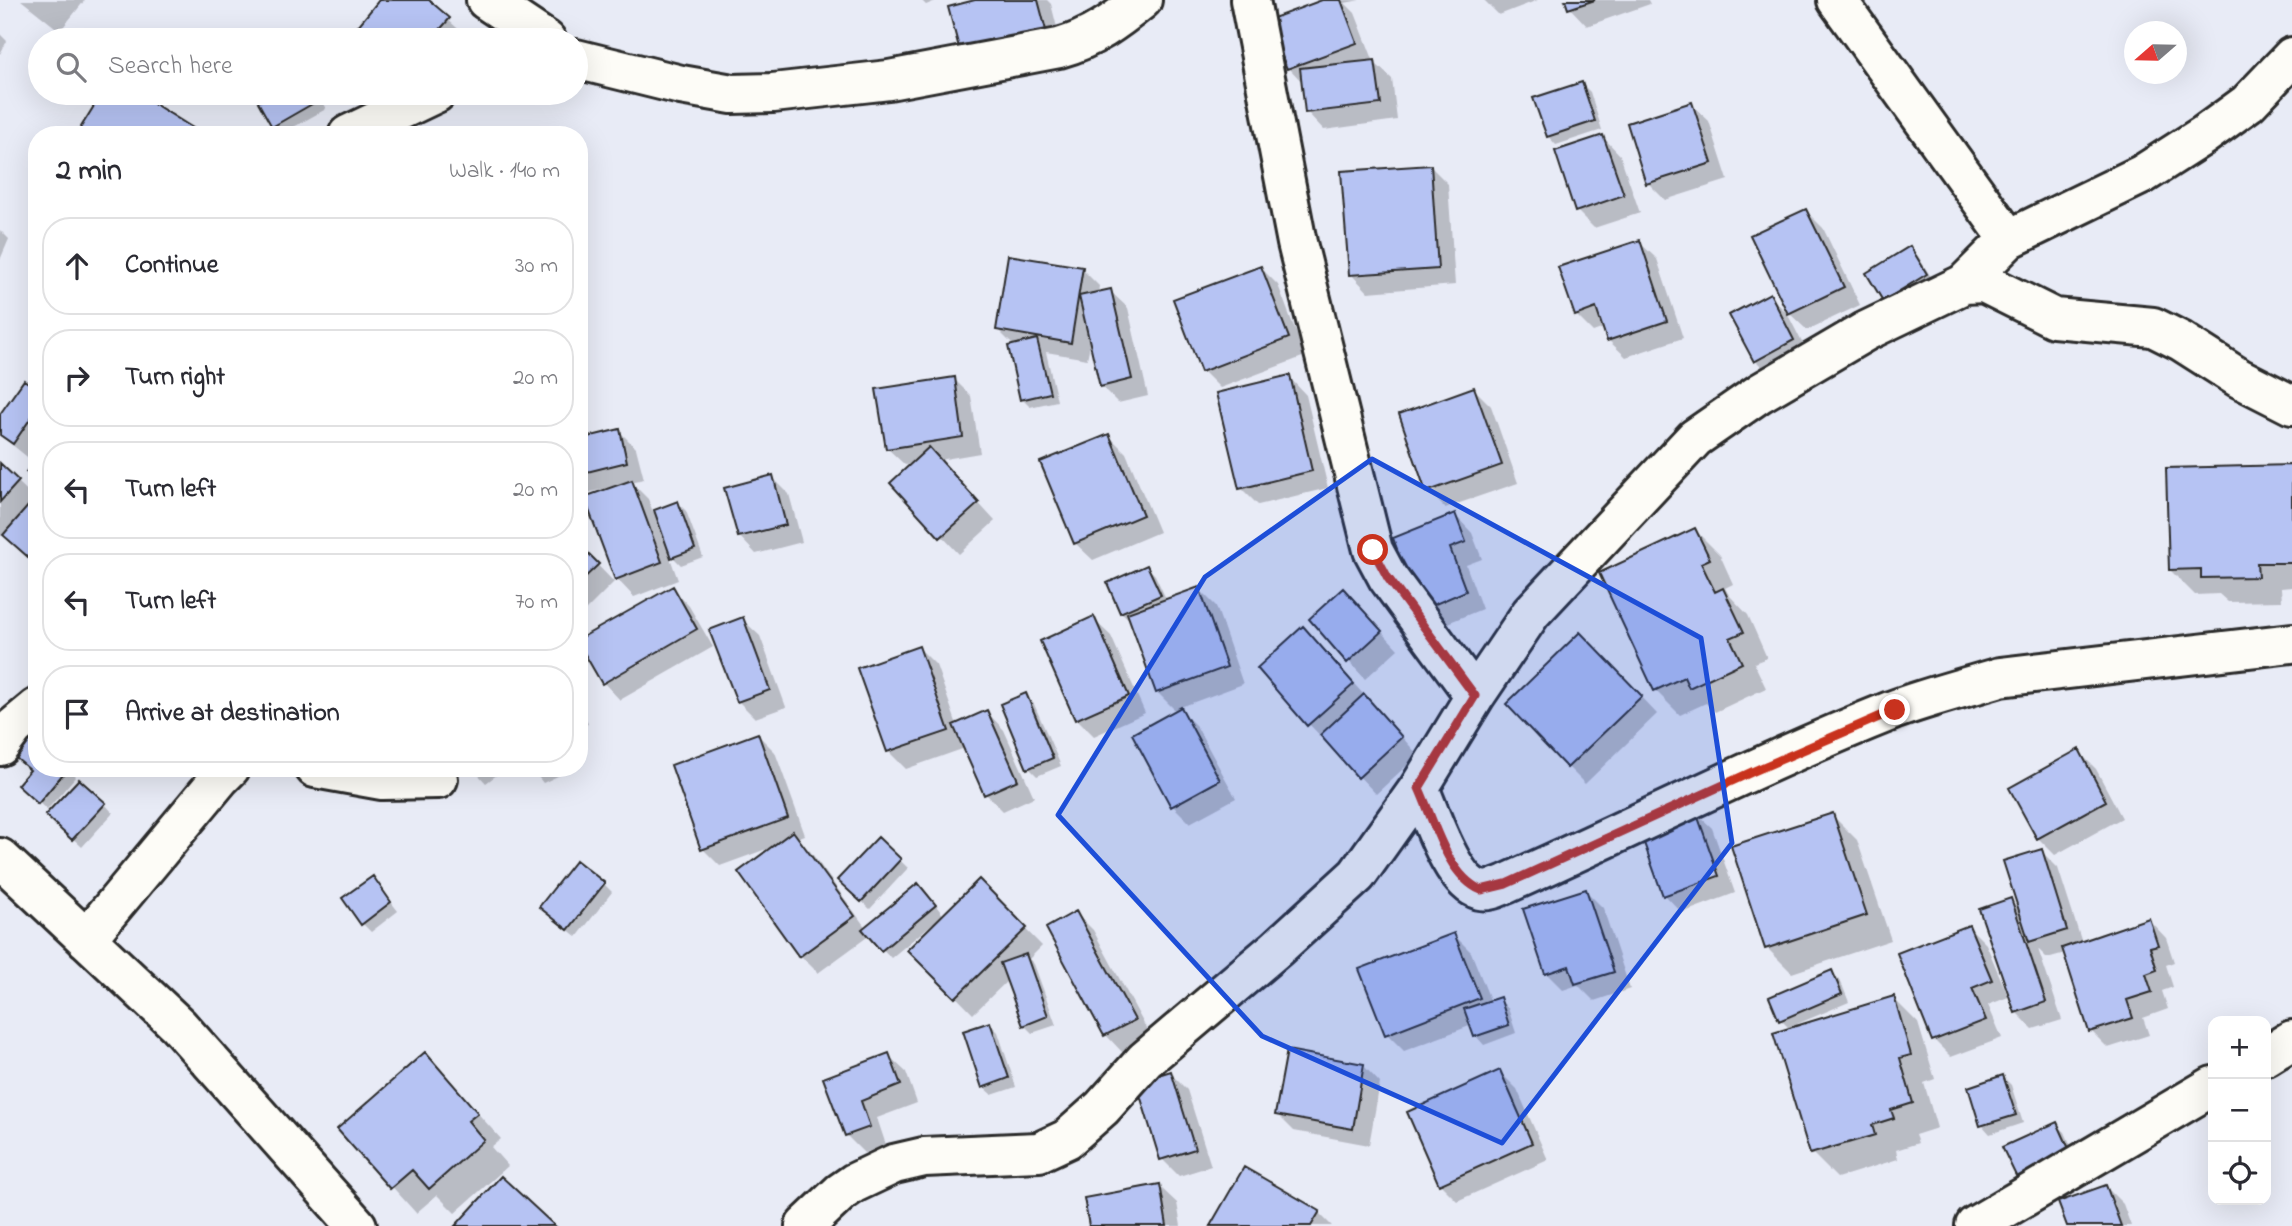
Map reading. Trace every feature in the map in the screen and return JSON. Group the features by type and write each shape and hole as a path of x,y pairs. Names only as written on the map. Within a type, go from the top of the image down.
{"street":[{"path":"486,0 528,28"},
{"path":"588,62 694,88 732,94 773,93 889,80 1059,48 1081,42 1099,33 1142,0"},
{"path":"1250,0 1297,243 1373,550 1395,588 1475,696"},
{"path":"1837,0 2009,239"},
{"path":"805,1226 841,1192 894,1164 924,1157 1039,1152 1067,1139 1102,1108 1145,1060 1357,876 1419,788 1475,696 1531,613 1695,438 1760,393 1866,331 1964,284 2009,239 2143,174 2248,103 2292,57"},
{"path":"367,126 411,105"},
{"path":"1964,284 1984,283 2054,318 2153,327 2181,341 2239,378 2292,405"},
{"path":"1419,788 1454,868 1463,880 1474,887 1488,890 1895,710 1964,688 2000,677 2292,643"},
{"path":"0,746 14,727 28,715"},
{"path":"86,939 221,777"},
{"path":"365,777 382,780 438,779"},
{"path":"0,859 178,1025 358,1226"},
{"path":"2271,1053 2292,1040"},
{"path":"1975,1226 2208,1089"}],"highlighted area":[{"path":"1372,459 1701,638 1732,843 1502,1143 1262,1036 1058,815 1205,577"}],"building":[{"path":"379,0 429,0 450,18 441,28 356,28"},
{"path":"975,0 1038,0 1047,34 961,55 948,7"},
{"path":"1322,0 1341,0 1357,43 1287,69 1268,20"},
{"path":"1565,0 1595,0 1568,9"},
{"path":"1375,60 1381,104 1305,113 1300,68"},
{"path":"1582,82 1595,121 1547,137 1533,98"},
{"path":"1692,102 1712,163 1646,184 1627,123"},
{"path":"95,105 156,105 190,126 82,126"},
{"path":"260,105 310,105 274,126"},
{"path":"1603,135 1624,195 1575,212 1555,151"},
{"path":"1431,165 1438,269 1349,275 1341,171"},
{"path":"1806,209 1844,287 1788,314 1750,235"},
{"path":"1640,240 1667,321 1607,341 1596,308 1575,316 1558,267"},
{"path":"1910,246 1927,274 1883,301 1866,273"},
{"path":"1008,255 1083,267 1071,343 996,330"},
{"path":"1261,266 1289,338 1201,372 1173,299"},
{"path":"1111,289 1132,379 1100,387 1079,296"},
{"path":"1770,293 1794,340 1754,362 1729,315"},
{"path":"1037,339 1050,393 1020,400 1008,346"},
{"path":"1290,375 1312,471 1239,489 1216,393"},
{"path":"955,377 963,437 886,449 876,389"},
{"path":"24,380 28,383 28,422 13,444 0,435 0,414"},
{"path":"1474,387 1502,465 1426,492 1399,414"},
{"path":"620,429 627,462 588,472 588,437"},
{"path":"1109,434 1143,515 1074,544 1040,462"},
{"path":"929,447 979,503 940,538 890,483"},
{"path":"0,463 19,481 0,502"},
{"path":"2292,465 2292,563 2257,563 2258,577 2201,578 2201,569 2169,570 2166,468"},
{"path":"773,475 786,525 738,537 724,488"},
{"path":"632,480 662,562 615,580 588,508 588,496"},
{"path":"678,501 695,549 671,558 654,510"},
{"path":"28,506 28,557 3,535"},
{"path":"1455,513 1466,542 1450,548 1466,591 1426,608 1416,583 1402,589 1388,552 1397,549 1393,538"},
{"path":"1695,528 1710,559 1701,563 1715,592 1723,588 1744,632 1730,638 1742,663 1689,688 1684,677 1654,691 1599,573"},
{"path":"588,553 599,564 588,574"},
{"path":"1147,565 1161,595 1120,613 1107,583"},
{"path":"673,586 697,629 602,684 588,660 588,634"},
{"path":"1199,587 1227,667 1156,693 1127,613"},
{"path":"1343,588 1382,631 1347,663 1309,619"},
{"path":"1094,616 1129,696 1075,720 1040,641"},
{"path":"743,617 770,690 737,702 709,630"},
{"path":"1303,626 1354,684 1307,726 1257,668"},
{"path":"1580,632 1642,696 1567,768 1506,704"},
{"path":"919,646 949,731 887,752 857,668"},
{"path":"1026,693 1053,758 1027,769 1000,704"},
{"path":"1364,694 1402,737 1358,778 1320,735"},
{"path":"1181,707 1220,780 1171,807 1132,734"},
{"path":"987,710 1018,780 984,795 953,725"},
{"path":"27,731 28,732 28,768 9,752"},
{"path":"758,733 788,818 701,850 671,765"},
{"path":"2079,749 2106,801 2037,839 2009,788"},
{"path":"28,772 28,777 60,777 38,804 17,785"},
{"path":"79,779 106,803 72,840 45,815"},
{"path":"1695,809 1719,876 1663,896 1639,829"},
{"path":"1833,813 1867,915 1765,949 1731,846"},
{"path":"793,831 855,916 799,957 738,872"},
{"path":"878,837 901,859 861,902 837,880"},
{"path":"2042,849 2067,930 2029,942 2003,861"},
{"path":"576,860 605,883 568,930 539,907"},
{"path":"373,876 391,902 361,925 342,898"},
{"path":"979,879 1027,928 955,998 907,950"},
{"path":"918,883 936,905 881,951 862,929"},
{"path":"1586,889 1614,972 1575,984 1569,966 1545,974 1523,909"},
{"path":"2011,898 2046,1002 2015,1013 1979,909"},
{"path":"1076,911 1135,1020 1104,1036 1046,928"},
{"path":"2149,918 2158,945 2150,947 2157,970 2146,974 2152,992 2127,1000 2133,1018 2089,1032 2062,948"},
{"path":"1969,925 1992,980 1972,988 1986,1020 1932,1041 1897,953"},
{"path":"1454,933 1480,998 1385,1035 1359,969"},
{"path":"1026,954 1048,1016 1023,1026 1000,963"},
{"path":"1832,970 1842,994 1779,1021 1769,997"},
{"path":"1894,996 1911,1055 1900,1058 1913,1103 1891,1110 1894,1118 1872,1125 1875,1135 1810,1154 1773,1033"},
{"path":"1500,997 1509,1025 1474,1037 1464,1009"},
{"path":"990,1022 1009,1078 982,1088 963,1031"},
{"path":"1287,1050 1364,1064 1353,1129 1275,1115"},
{"path":"425,1052 478,1113 468,1121 484,1140 429,1189 412,1170 390,1189 337,1129"},
{"path":"889,1053 901,1085 861,1101 870,1127 845,1136 823,1078"},
{"path":"1500,1070 1532,1143 1439,1185 1407,1112"},
{"path":"1171,1071 1195,1149 1160,1160 1136,1082"},
{"path":"2003,1075 2016,1115 1980,1126 1968,1087"},
{"path":"2057,1122 2071,1153 2017,1178 2002,1147"},
{"path":"1244,1167 1320,1211 1311,1226 1210,1226"},
{"path":"501,1176 555,1226 455,1226"},
{"path":"1160,1184 1167,1226 1089,1226 1084,1198"},
{"path":"2106,1185 2121,1226 2067,1226 2058,1202"}],"route":[{"path":"1373,550 1388,578 1475,696 1419,788 1454,868 1463,880 1481,890 1506,884 1566,858 1754,771 1895,710"}]}
